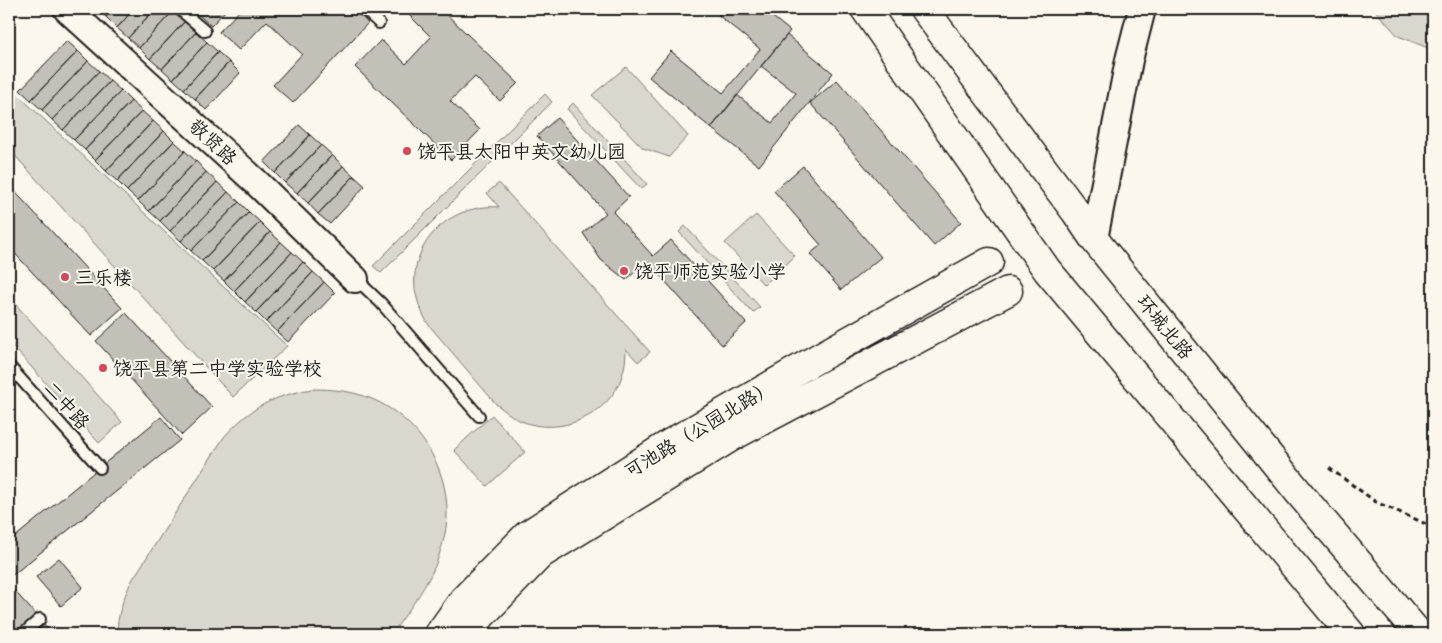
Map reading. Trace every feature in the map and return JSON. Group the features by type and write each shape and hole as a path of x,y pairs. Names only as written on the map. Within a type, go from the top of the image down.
{"main road":[{"path":"865,9 1047,270 1351,634"},
{"name":"环城北路","path":"924,9 1094,239 1300,494 1419,634"},
{"name":"可池路（公园北路）","path":"440,634 464,599 527,535 669,444 989,262"},
{"name":"可池路（公园北路）","path":"469,634 480,617 541,554 733,436 1008,291"}],"street":[{"name":"敬贤路","path":"68,9 256,182 355,279"},
{"path":"1094,239 1129,60 1142,9"}],"lane":[{"path":"179,9 205,32"},
{"path":"364,9 379,23"},
{"path":"355,279 381,303 479,416"},
{"name":"二中路","path":"9,366 100,468"},
{"path":"23,634 40,619"}],"path":[{"path":"1330,468 1376,502 1433,527"}],"shaded area":[{"path":"1374,9 1433,9 1433,50 1398,36"},
{"path":"626,67 688,136 669,157 643,148 592,95"},
{"path":"545,94 552,102 381,273 373,266"},
{"path":"18,95 287,346 233,397 9,149 9,104"},
{"path":"573,103 647,184 641,189 567,109"},
{"path":"499,183 650,352 638,362 626,349 622,376 616,390 595,412 581,420 551,426 536,425 521,421 496,404 428,324 417,298 415,271 427,240 451,218 466,211 482,207 499,207 487,193"},
{"path":"756,215 795,256 764,285 725,243"},
{"path":"685,226 760,307 753,313 679,232"},
{"path":"9,297 122,422 99,443 9,342"},
{"path":"312,389 350,392 372,399 388,407 416,431 436,462 442,478 447,514 440,552 432,574 392,634 117,634 121,608 131,582 224,437 253,410 264,404 286,395"},
{"path":"492,415 525,452 487,486 454,450"}],"building":[{"path":"97,9 114,9 106,17"},
{"path":"114,9 134,9 117,28 106,17"},
{"path":"134,9 155,9 128,38 117,28"},
{"path":"155,9 171,9 173,11 139,48 128,38"},
{"path":"192,9 227,9 211,26"},
{"path":"241,9 353,9 368,23 293,103 273,85 302,54 267,21 239,50 219,32"},
{"path":"371,9 390,9 381,18"},
{"path":"411,9 441,9 518,83 500,101 475,77 450,101 480,130 451,160 355,67 381,40 406,64 431,37 407,13"},
{"path":"724,9 763,9 790,31 711,128 649,77 671,51 723,93 760,49 718,15"},
{"path":"173,11 185,21 150,59 139,48"},
{"path":"185,21 196,32 162,69 150,59"},
{"path":"196,32 207,42 173,79 162,69"},
{"path":"787,35 833,73 759,166 711,128 737,95 772,123 796,93 761,66"},
{"path":"67,41 78,51 31,100 20,90"},
{"path":"207,42 218,52 184,89 173,79"},
{"path":"78,51 88,61 42,110 31,100"},
{"path":"218,52 229,62 195,99 184,89"},
{"path":"88,61 99,71 52,120 42,110"},
{"path":"229,62 240,73 206,110 195,99"},
{"path":"99,71 110,81 63,130 52,120"},
{"path":"837,80 961,222 934,246 810,103"},
{"path":"110,81 121,91 74,140 63,130"},
{"path":"121,91 131,101 85,150 74,140"},
{"path":"131,101 142,111 95,160 85,150"},
{"path":"142,111 153,121 106,171 95,160"},
{"path":"557,118 629,197 613,212 653,256 671,240 746,323 722,345 647,261 626,280 601,260 583,233 606,213 537,136"},
{"path":"153,121 164,131 117,181 106,171"},
{"path":"299,125 310,135 275,173 264,162"},
{"path":"164,131 174,141 127,191 117,181"},
{"path":"310,135 321,145 285,183 275,173"},
{"path":"174,141 185,151 138,201 127,191"},
{"path":"321,145 332,155 297,193 285,183"},
{"path":"185,151 196,161 149,211 138,201"},
{"path":"332,155 343,166 308,203 297,193"},
{"path":"196,161 206,172 160,221 149,211"},
{"path":"343,166 354,176 318,214 308,203"},
{"path":"803,166 881,257 841,290 810,254 821,245 774,191"},
{"path":"206,172 217,182 170,231 160,221"},
{"path":"354,176 365,186 330,224 318,214"},
{"path":"217,182 228,192 181,241 170,231"},
{"name":"三乐楼","path":"9,185 122,308 91,336 9,247"},
{"path":"228,192 239,202 191,251 181,241"},
{"path":"239,202 249,212 202,261 191,251"},
{"path":"249,212 260,222 213,271 202,261"},
{"path":"260,222 270,232 224,281 213,271"},
{"path":"270,232 281,242 234,291 224,281"},
{"path":"281,242 292,252 245,302 234,291"},
{"path":"292,252 303,262 256,312 245,302"},
{"path":"303,262 313,272 266,322 256,312"},
{"path":"313,272 324,282 277,332 266,322"},
{"path":"324,282 335,293 288,342 277,332"},
{"path":"126,313 212,407 182,435 96,341"},
{"path":"161,417 180,440 9,578 9,542"},
{"path":"59,558 83,587 61,606 36,577"},
{"path":"12,588 38,617 18,634 9,634 9,591"},
{"path":"44,625 53,634 33,634"}],"place":[{"name":"饶平县太阳中英文幼儿园","path":"407,151"},
{"name":"饶平师范实验小学","path":"624,271"},
{"name":"三乐楼","path":"65,277"},
{"name":"饶平县第二中学实验学校","path":"103,368"}]}
